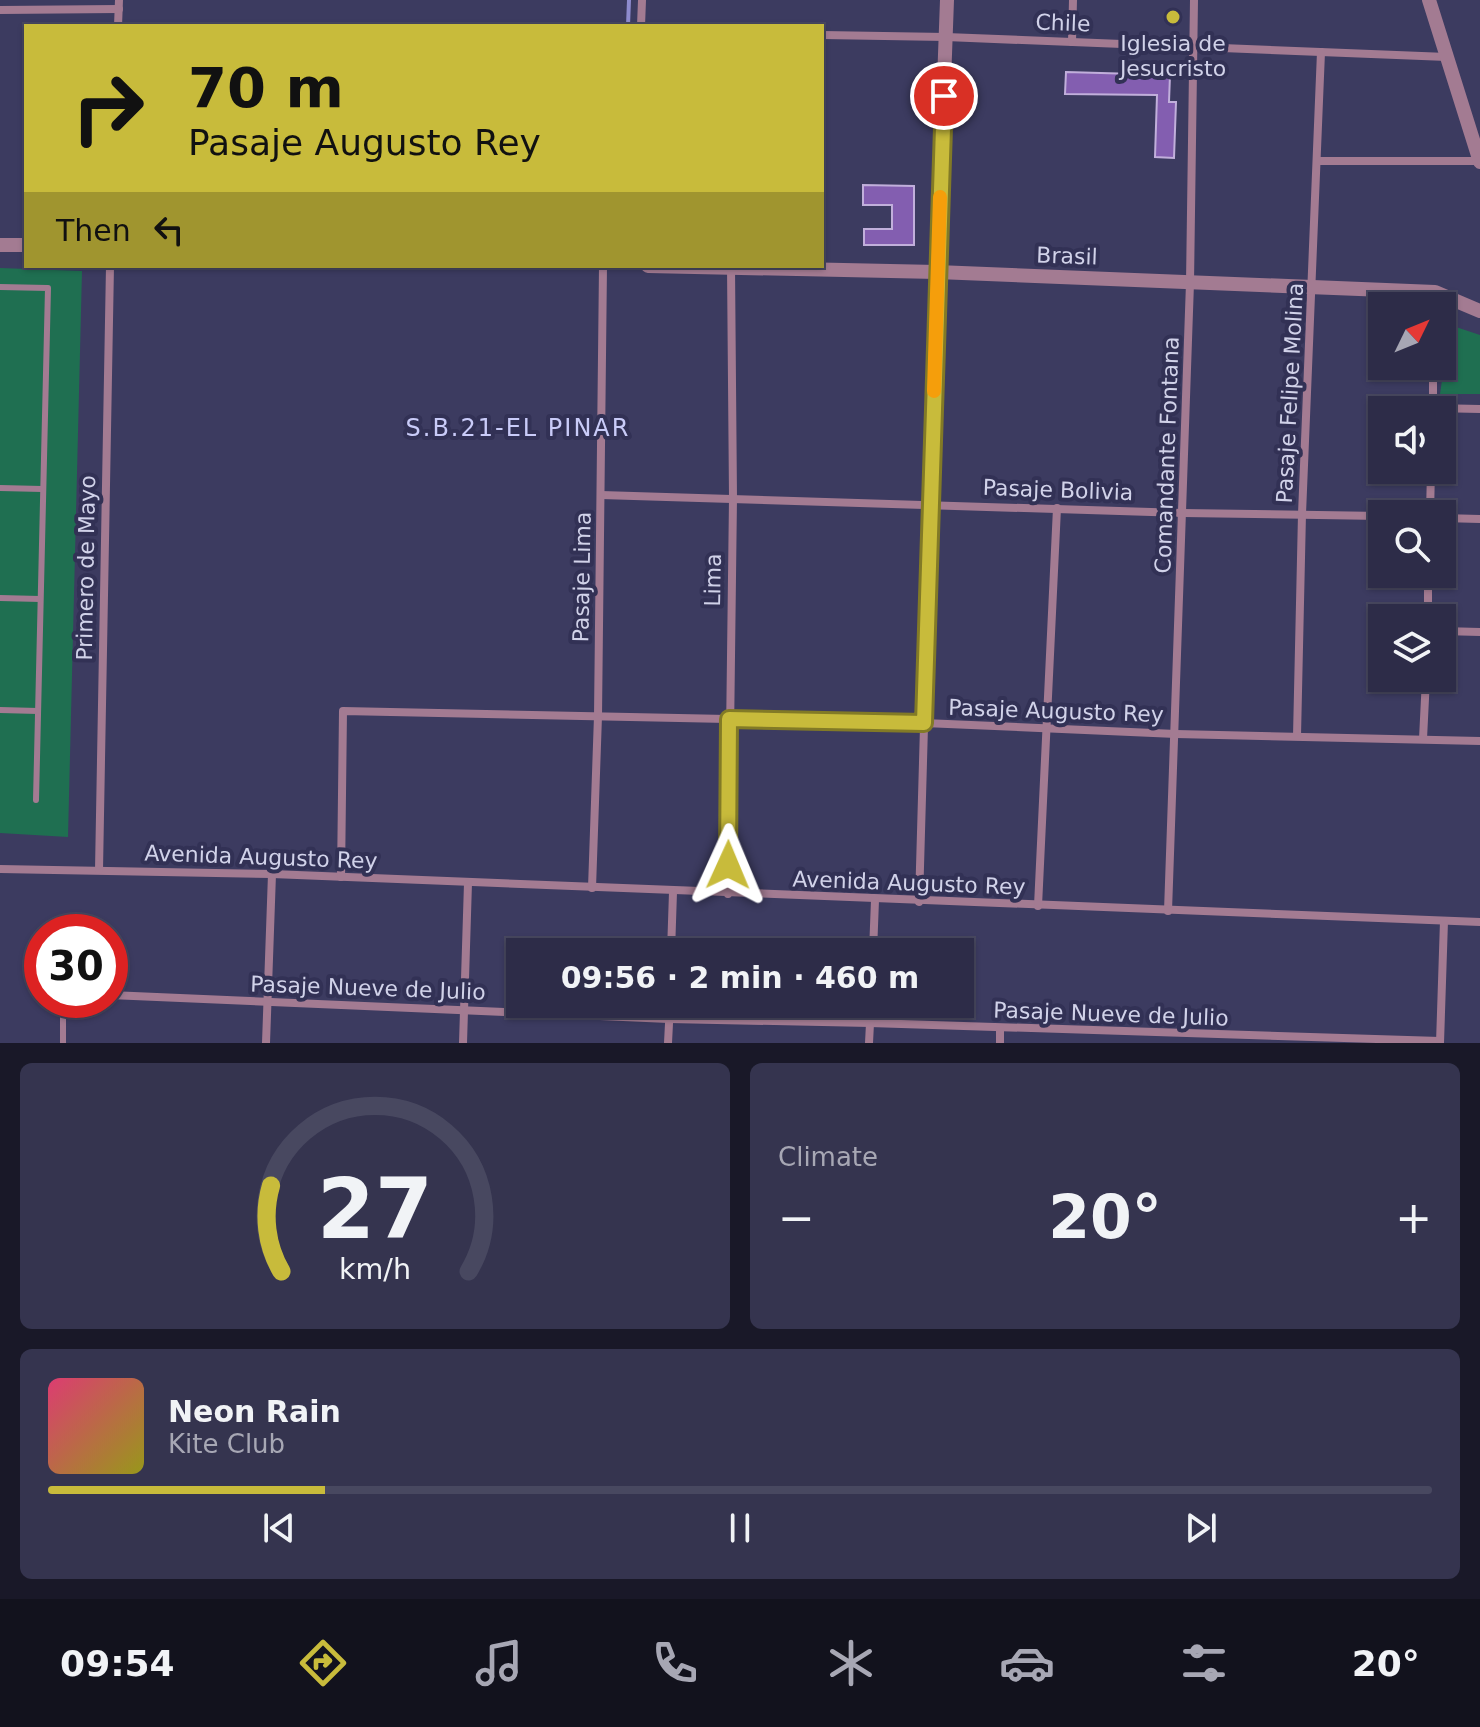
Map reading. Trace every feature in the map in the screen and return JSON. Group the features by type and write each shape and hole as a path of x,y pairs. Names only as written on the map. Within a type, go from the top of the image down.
{"street":[{"path":"641,24 642,0"},
{"path":"919,902 947,0"},
{"path":"1072,42 1073,0"},
{"name":"Comandante Fontana","path":"1168,911 1190,283 1194,0"},
{"path":"1318,161 1480,162 1429,0"},
{"path":"0,10 119,4 118,24"},
{"name":"Chile","path":"824,35 1447,57"},
{"name":"Pasaje Felipe Molina","path":"1297,736 1302,514 1321,52"},
{"path":"0,245 24,245"},
{"name":"Primero de Mayo","path":"99,870 110,268"},
{"name":"Pasaje Lima","path":"592,888 598,716 603,268"},
{"name":"Brasil","path":"731,268 937,272 1313,287 1368,292"},
{"name":"Lima","path":"728,894 733,498 731,268"},
{"name":"Brasil","path":"1456,305 1480,311"},
{"path":"1456,409 1480,409"},
{"name":"Pasaje Bolivia","path":"601,495 1368,516"},
{"path":"1038,906 1057,508"},
{"path":"1456,518 1480,519"},
{"path":"1456,631 1480,632"},
{"path":"1423,739 1425,692"},
{"name":"Pasaje Augusto Rey","path":"341,877 343,711 924,723 1176,734 1480,741"},
{"name":"Avenida Augusto Rey","path":"0,869 272,874 1480,922"},
{"path":"266,1043 272,874"},
{"path":"463,1043 468,883"},
{"path":"671,938 673,892"},
{"path":"874,938 875,900"},
{"path":"1440,1042 1444,921"},
{"name":"Pasaje Nueve de Julio","path":"128,996 669,1019 1440,1042"},
{"path":"869,1043 870,1018"},
{"path":"668,1043 669,1019"},
{"path":"1000,1029 1000,1043"}],"lane":[{"path":"0,287 48,288 36,800"},
{"path":"0,488 42,489"},
{"path":"0,598 40,599"},
{"path":"0,710 38,711"},
{"path":"63,1018 63,1043"}],"green space":[{"path":"0,268 82,271 68,837 0,833"},
{"path":"1456,327 1480,335 1480,394 1440,394 1442,380 1456,380"}],"building":[{"path":"1066,72 1170,75 1169,102 1176,102 1174,158 1155,157 1157,95 1065,94"},
{"path":"863,185 914,186 914,245 864,245 864,229 892,229 892,205 863,205"}],"waterway":[{"path":"628,24 629,0"}],"slow traffic":[{"path":"934,391 940,197"}],"place":[{"name":"Iglesia de Jesucristo","path":"1173,17"}],"district":[{"name":"S.B.21-EL PINAR","path":"518,428"}],"route":[{"path":"728,865 729,719 924,723 944,96"}]}
